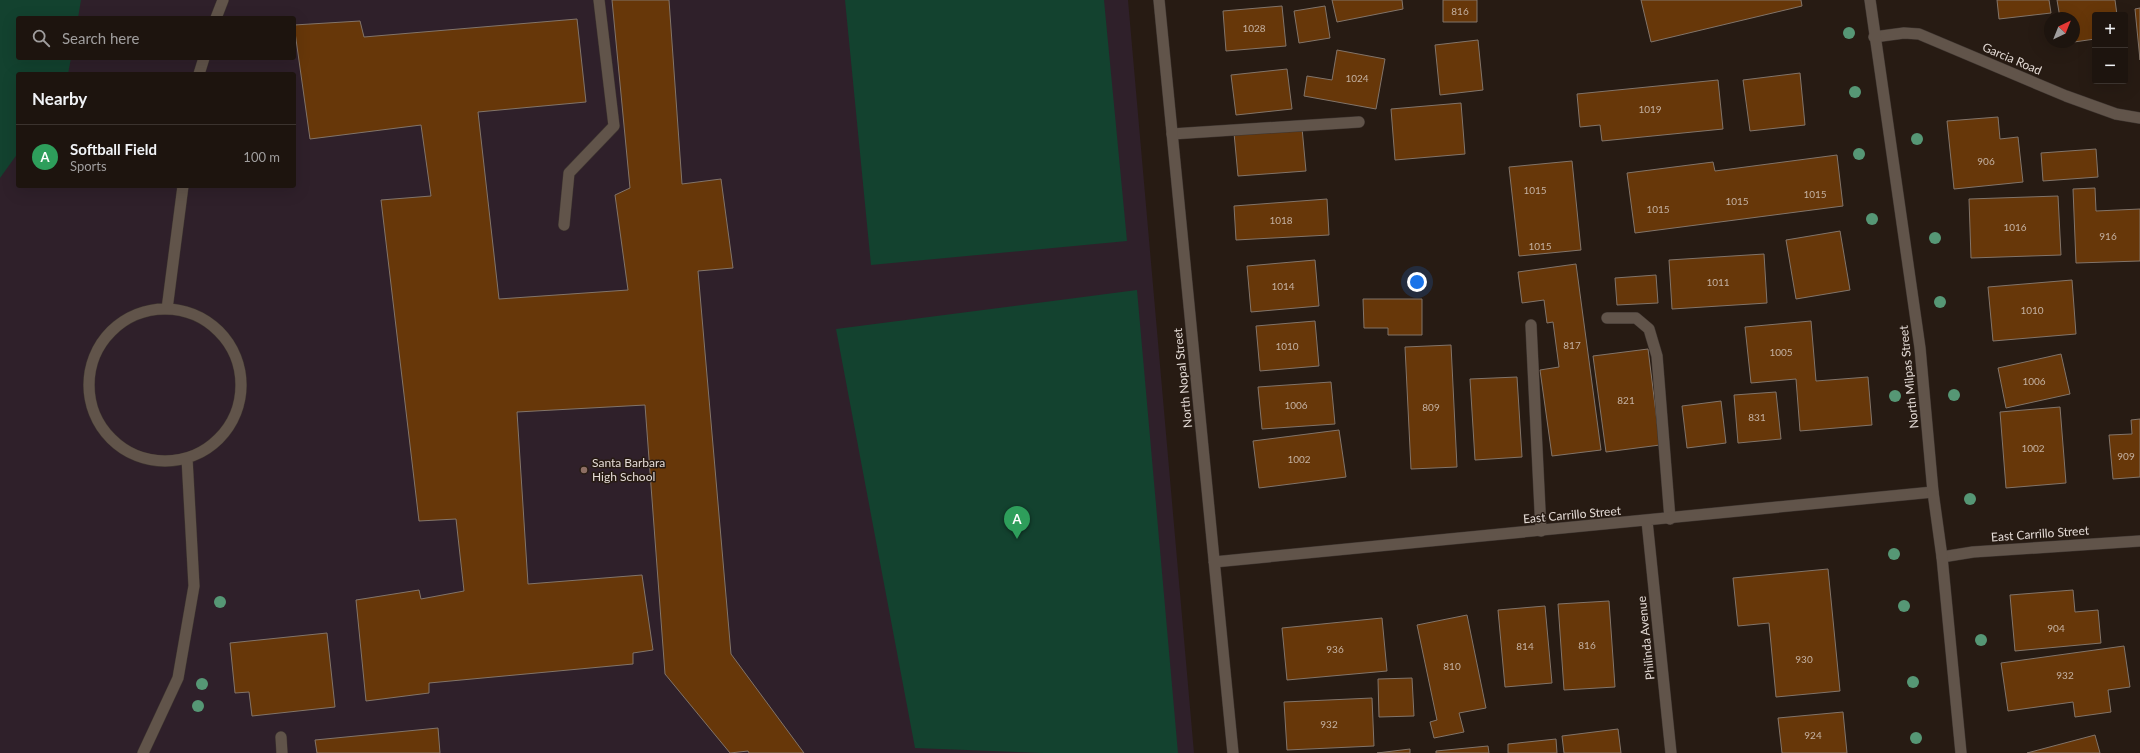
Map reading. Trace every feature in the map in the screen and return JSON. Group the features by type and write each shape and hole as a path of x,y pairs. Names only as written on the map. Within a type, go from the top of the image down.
{"street":[{"path":"217,16 223,0"},
{"path":"564,225 569,173 614,126 599,0"},
{"name":"North Nopal Street","path":"1159,0 1233,753"},
{"name":"North Milpas Street","path":"1870,0 1874,37 1920,348 1933,492 1942,557 1961,753"},
{"name":"Garcia Road","path":"1874,37 1904,32 1919,34 2066,96 2116,114 2140,118"},
{"path":"200,72 203,60"},
{"path":"1172,134 1358,122"},
{"path":"166,309 183,188"},
{"path":"166,309 190,314 211,325 228,342 238,364 241,387 237,411 226,432 208,448 187,458 161,461 135,455 113,441 97,420 89,395 90,369 100,345 118,325 141,313 166,309"},
{"path":"1607,318 1636,318 1649,329 1657,356 1670,519"},
{"path":"1531,325 1541,531"},
{"path":"143,753 178,678 194,586 187,458"},
{"name":"East Carrillo Street","path":"1214,562 1670,519 1933,492"},
{"name":"Philinda Avenue","path":"1647,521 1671,753"},
{"name":"East Carrillo Street","path":"1942,557 1973,552 2140,541"},
{"path":"281,737 282,753"}],"shaded area":[{"name":"Santa Barbara High School","path":"0,0 1128,0 1194,753 0,753"}],"green space":[{"path":"0,0 81,0 78,16 16,16 16,60 71,60 68,72 16,72 16,156 0,178"},
{"path":"845,0 1104,0 1127,241 871,265"},
{"path":"1137,290 1178,753 1043,753 915,748 836,329"}],"building":[{"path":"612,0 669,0 682,184 721,179 733,268 698,271 731,654 804,753 749,753 748,751 730,753 665,674 645,405 517,412 528,584 642,575 653,650 633,653 633,664 429,683 429,693 366,701 356,600 419,590 421,599 464,591 456,519 419,521 381,200 431,196 421,125 310,139 296,39 296,25 360,21 364,37 577,19 586,102 478,112 499,299 628,290 615,195 630,188"},
{"path":"1332,0 1402,0 1403,9 1337,22"},
{"path":"1443,0 1477,0 1477,22 1443,22"},
{"path":"1641,0 1801,0 1802,6 1651,42"},
{"path":"1997,0 2049,0 2051,12 1999,19"},
{"path":"2057,0 2115,0 2117,12 2092,12 2092,39 2080,41 2080,12 2059,12"},
{"path":"1282,6 1286,46 1226,51 1223,11"},
{"path":"1325,6 1330,38 1299,43 1294,11"},
{"path":"2140,8 2140,60 2135,9"},
{"path":"1478,40 1483,90 1440,95 1435,45"},
{"path":"1337,50 1385,59 1376,109 1304,96 1307,76 1332,80"},
{"path":"1287,69 1292,109 1236,115 1231,75"},
{"path":"1800,73 1805,125 1750,131 1743,80"},
{"path":"1718,80 1723,129 1602,141 1600,125 1580,127 1577,94"},
{"path":"1461,103 1465,154 1395,160 1391,109"},
{"path":"1998,117 2000,139 2018,137 2023,182 1954,189 1947,121"},
{"path":"1302,128 1306,171 1238,176 1234,133"},
{"path":"2096,149 2098,177 2043,181 2041,153"},
{"path":"1837,155 1843,206 1635,233 1627,173 1713,162 1715,171"},
{"path":"1572,161 1581,250 1519,256 1509,167"},
{"path":"2095,188 2096,211 2140,209 2140,261 2076,263 2073,189"},
{"path":"2058,196 2061,255 1971,258 1969,199"},
{"path":"1327,199 1329,235 1236,240 1234,206"},
{"path":"1840,231 1850,290 1796,299 1786,240"},
{"path":"1764,254 1767,303 1672,309 1669,260"},
{"path":"1315,260 1319,306 1251,312 1247,266"},
{"path":"1576,264 1601,450 1552,456 1540,370 1559,367 1553,322 1547,323 1544,300 1522,303 1518,272"},
{"path":"1656,275 1658,303 1617,305 1615,278"},
{"path":"2072,280 2076,334 1993,341 1988,287"},
{"path":"1363,299 1422,299 1422,335 1388,335 1388,328 1364,328"},
{"path":"1315,321 1319,366 1260,371 1256,326"},
{"path":"1811,321 1816,381 1868,377 1872,425 1800,431 1796,379 1751,383 1745,327"},
{"path":"1451,345 1457,467 1411,469 1405,347"},
{"path":"1648,349 1660,445 1606,452 1593,356"},
{"path":"2061,354 2070,394 2006,408 1998,368"},
{"path":"1517,377 1522,457 1475,460 1470,379"},
{"path":"1331,382 1335,424 1262,429 1258,387"},
{"path":"1776,392 1781,439 1738,443 1734,395"},
{"path":"1721,401 1726,443 1687,448 1682,406"},
{"path":"2060,407 2066,483 2006,488 2000,412"},
{"path":"2140,419 2140,477 2113,479 2109,435 2132,434 2131,420"},
{"path":"1339,430 1346,477 1259,488 1253,441"},
{"path":"1828,569 1840,691 1776,697 1769,623 1738,626 1733,578"},
{"path":"2073,590 2075,612 2098,610 2101,643 2015,651 2010,595"},
{"path":"1609,601 1615,687 1564,690 1558,604"},
{"path":"1545,606 1552,683 1505,687 1498,610"},
{"path":"1467,615 1486,708 1459,713 1464,732 1434,738 1430,722 1437,720 1417,625"},
{"path":"1382,618 1387,671 1287,680 1282,628"},
{"path":"327,633 335,707 252,716 249,692 235,693 230,643"},
{"path":"2124,646 2130,687 2108,690 2111,712 2075,717 2073,702 2008,711 2001,663"},
{"path":"1412,678 1414,716 1379,717 1378,679"},
{"path":"1372,698 1374,746 1287,750 1284,702"},
{"path":"1843,712 1847,753 1782,753 1778,718"},
{"path":"438,728 440,753 317,753 315,740"},
{"path":"1618,729 1621,753 1564,753 1562,736"},
{"path":"2095,735 2100,753 2027,753"},
{"path":"1556,739 1557,753 1508,753 1508,744"},
{"path":"1488,746 1489,753 1436,753 1436,751"},
{"path":"1410,749 1410,753 1377,753"}],"place":[{"name":"Santa Barbara High School","path":"584,470"},
{"name":"Softball Field","path":"1017,539"}]}
